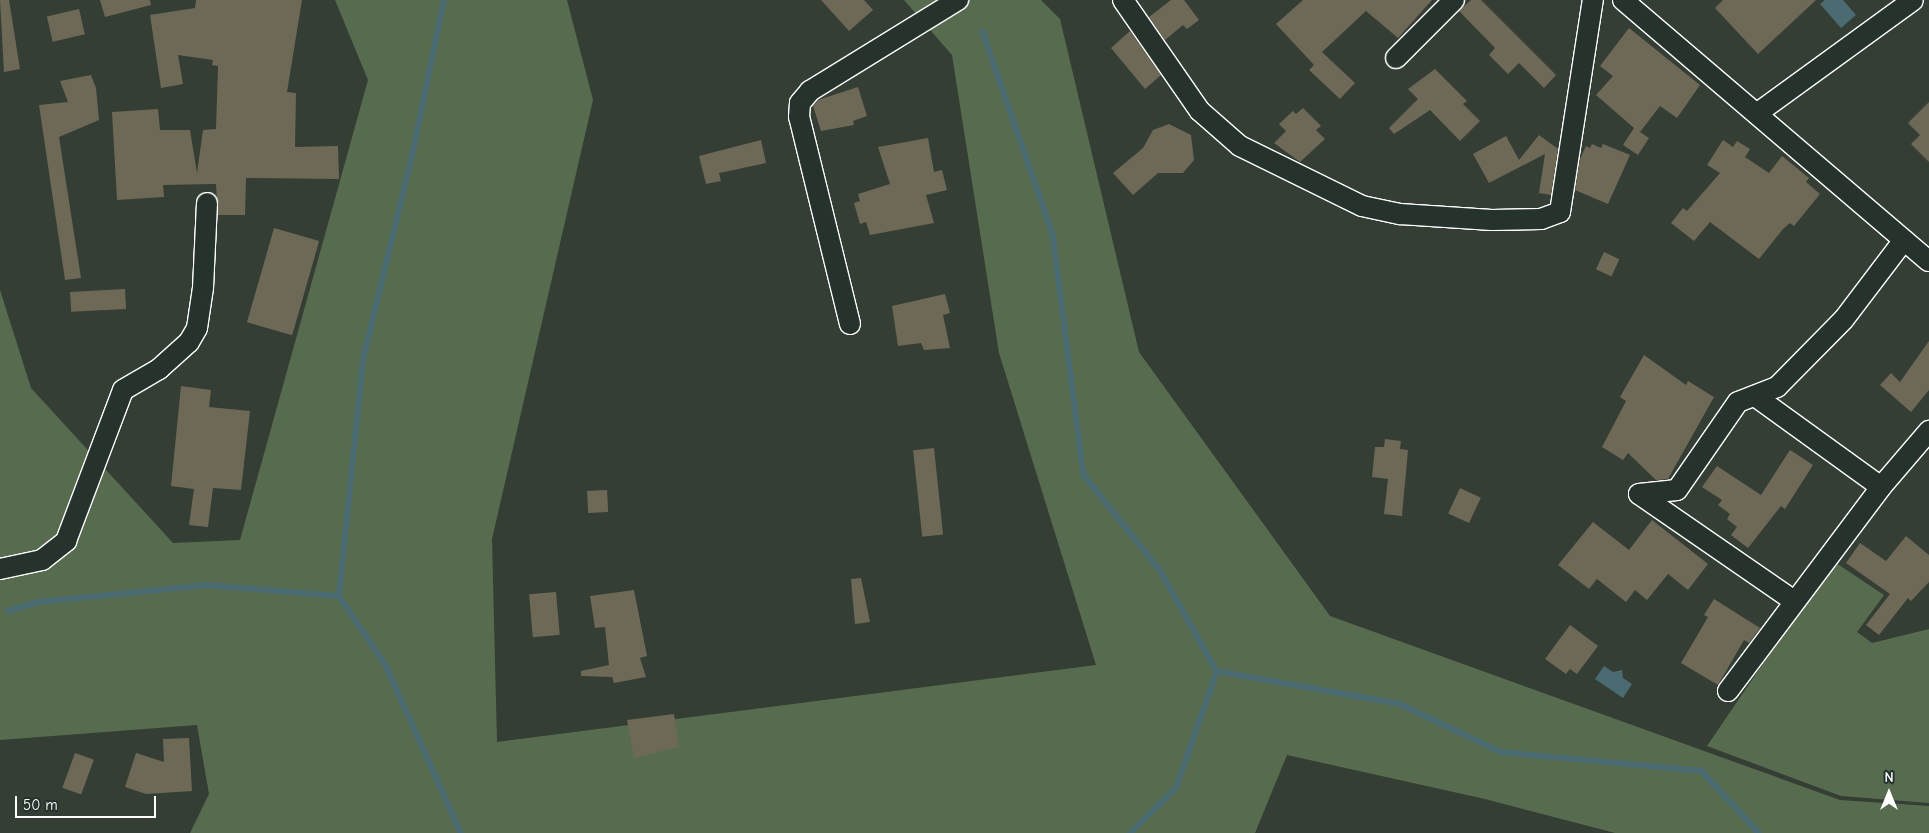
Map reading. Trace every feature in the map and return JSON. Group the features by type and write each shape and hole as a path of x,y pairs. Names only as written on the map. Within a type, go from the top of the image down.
{"street":[{"path":"850,324 798,117 800,103 810,91 958,0"},
{"path":"1123,0 1200,111 1240,146 1362,206 1400,214 1492,220 1541,219 1560,212 1593,0"},
{"path":"1396,58 1454,0"},
{"path":"1622,0 1758,112 1929,261"},
{"path":"1758,112 1913,0"},
{"path":"0,569 42,560 66,541 74,526 119,396 123,390 159,369 189,342 197,328 207,203"},
{"path":"1794,600 1639,494 1677,490 1738,402 1777,387 1844,319 1904,240"},
{"path":"1755,396 1881,487"},
{"path":"1728,691 1794,600 1881,487 1929,431"}],"green space":[{"path":"335,0 567,0 593,100 492,539 497,742 1096,665 999,353 952,55 904,0 1041,0 1060,19 1139,352 1330,616 1840,800 1929,806 1929,833 1615,833 1485,799 1287,755 1255,833 190,833 209,794 197,725 0,740 0,290 31,388 173,543 240,540 368,80"},
{"path":"1833,561 1884,595 1857,632 1872,643 1929,629 1929,803 1841,796 1707,746"}],"water":[{"path":"1825,0 1843,0 1856,15 1841,28 1820,4"},
{"path":"1604,666 1613,672 1622,670 1623,678 1632,684 1623,698 1595,679"}],"building":[{"path":"0,0 9,0 20,69 4,72"},
{"path":"100,0 150,0 151,5 105,17"},
{"path":"196,0 302,0 287,92 296,93 295,147 338,146 339,179 246,178 245,215 218,215 216,184 163,185 164,197 117,200 112,112 158,109 160,130 190,130 197,173 203,130 216,129 218,66 212,65 213,60 178,55 183,84 161,88 150,15 195,8"},
{"path":"821,0 864,0 873,10 849,31"},
{"path":"1171,0 1184,0 1199,20 1187,29 1183,25 1165,40 1149,17"},
{"path":"1303,0 1432,0 1398,38 1366,11 1322,52 1355,83 1340,99 1309,70 1314,65 1276,24"},
{"path":"1471,0 1481,0 1556,75 1544,88 1519,63 1508,74 1489,55 1495,48 1459,11"},
{"path":"1723,0 1816,0 1758,54 1715,8"},
{"path":"79,9 85,34 53,42 47,16"},
{"path":"1629,28 1700,85 1677,118 1660,106 1640,132 1649,138 1638,155 1623,145 1634,128 1596,95 1613,76 1600,66"},
{"path":"1130,31 1161,75 1145,89 1111,48"},
{"path":"1435,69 1467,101 1463,104 1480,121 1460,141 1430,110 1394,134 1389,128 1418,99 1408,89"},
{"path":"91,75 96,88 99,120 59,137 81,278 65,280 39,105 68,102 60,81"},
{"path":"858,87 867,116 853,121 854,125 821,131 813,106 818,100"},
{"path":"1929,102 1929,162 1911,144 1920,135 1908,123"},
{"path":"1303,108 1321,126 1316,130 1325,139 1300,162 1274,143 1286,131 1279,124 1293,111 1296,114"},
{"path":"1169,124 1191,135 1194,160 1183,173 1158,173 1133,195 1113,173 1143,148 1153,130"},
{"path":"1539,135 1558,149 1551,195 1539,193 1545,154 1489,183 1473,154 1506,136 1519,160"},
{"path":"928,138 934,172 942,170 947,190 926,195 934,223 870,235 866,222 860,224 854,203 860,201 858,194 890,184 878,147"},
{"path":"761,140 766,163 719,173 721,181 706,184 699,156"},
{"path":"1723,140 1733,147 1737,141 1750,149 1745,157 1769,173 1782,156 1809,178 1806,182 1820,194 1794,226 1790,223 1783,229 1759,259 1710,222 1694,241 1671,223 1683,208 1687,211 1720,173 1707,165"},
{"path":"1592,144 1601,148 1603,144 1630,155 1608,204 1575,190 1580,159 1586,146 1590,148"},
{"path":"274,228 319,241 292,335 247,322"},
{"path":"1604,252 1619,259 1611,276 1596,269"},
{"path":"125,289 126,309 71,312 70,292"},
{"path":"945,294 950,313 943,315 950,348 924,350 921,343 898,346 892,306"},
{"path":"1929,341 1929,390 1911,412 1880,385 1891,373 1900,382"},
{"path":"1644,355 1686,385 1688,381 1714,397 1668,479 1656,480 1628,453 1623,460 1602,447 1626,401 1620,397"},
{"path":"181,386 211,390 209,407 250,411 241,490 213,488 208,527 189,525 194,489 171,486"},
{"path":"1385,439 1401,441 1400,449 1408,450 1402,516 1384,514 1388,479 1372,477 1375,447 1384,447"},
{"path":"934,448 943,535 922,537 913,450"},
{"path":"1790,450 1813,465 1785,509 1781,506 1748,548 1731,535 1737,527 1727,519 1730,514 1718,505 1722,500 1702,487 1717,466 1761,495"},
{"path":"1460,488 1481,498 1469,523 1448,513"},
{"path":"607,490 608,512 588,513 587,491"},
{"path":"1652,520 1708,564 1688,590 1668,574 1647,600 1635,590 1626,602 1597,579 1589,589 1558,565 1593,522 1629,550"},
{"path":"1906,536 1929,555 1929,582 1911,601 1908,598 1879,635 1866,625 1890,594 1846,563 1860,543 1886,561"},
{"path":"861,578 870,622 855,624 851,579"},
{"path":"634,590 647,656 640,658 646,677 614,683 612,677 581,676 581,671 609,665 605,627 595,628 590,596"},
{"path":"556,592 560,635 533,637 529,594"},
{"path":"1714,599 1760,628 1749,643 1744,640 1718,685 1681,663 1708,617 1704,615"},
{"path":"1570,625 1598,646 1577,674 1570,669 1566,674 1545,659"},
{"path":"674,714 679,747 634,758 627,720"},
{"path":"189,738 192,791 146,794 125,787 136,753 164,762 163,739"},
{"path":"75,753 94,760 81,795 62,788"}],"waterway":[{"path":"339,596 363,360 412,156 444,0"},
{"path":"983,32 1053,234 1084,475 1160,570 1217,671"},
{"path":"8,611 40,602 206,585 339,596 386,665 461,833"},
{"path":"1130,833 1176,788 1217,671 1400,704 1501,752 1702,771 1759,833"}]}
